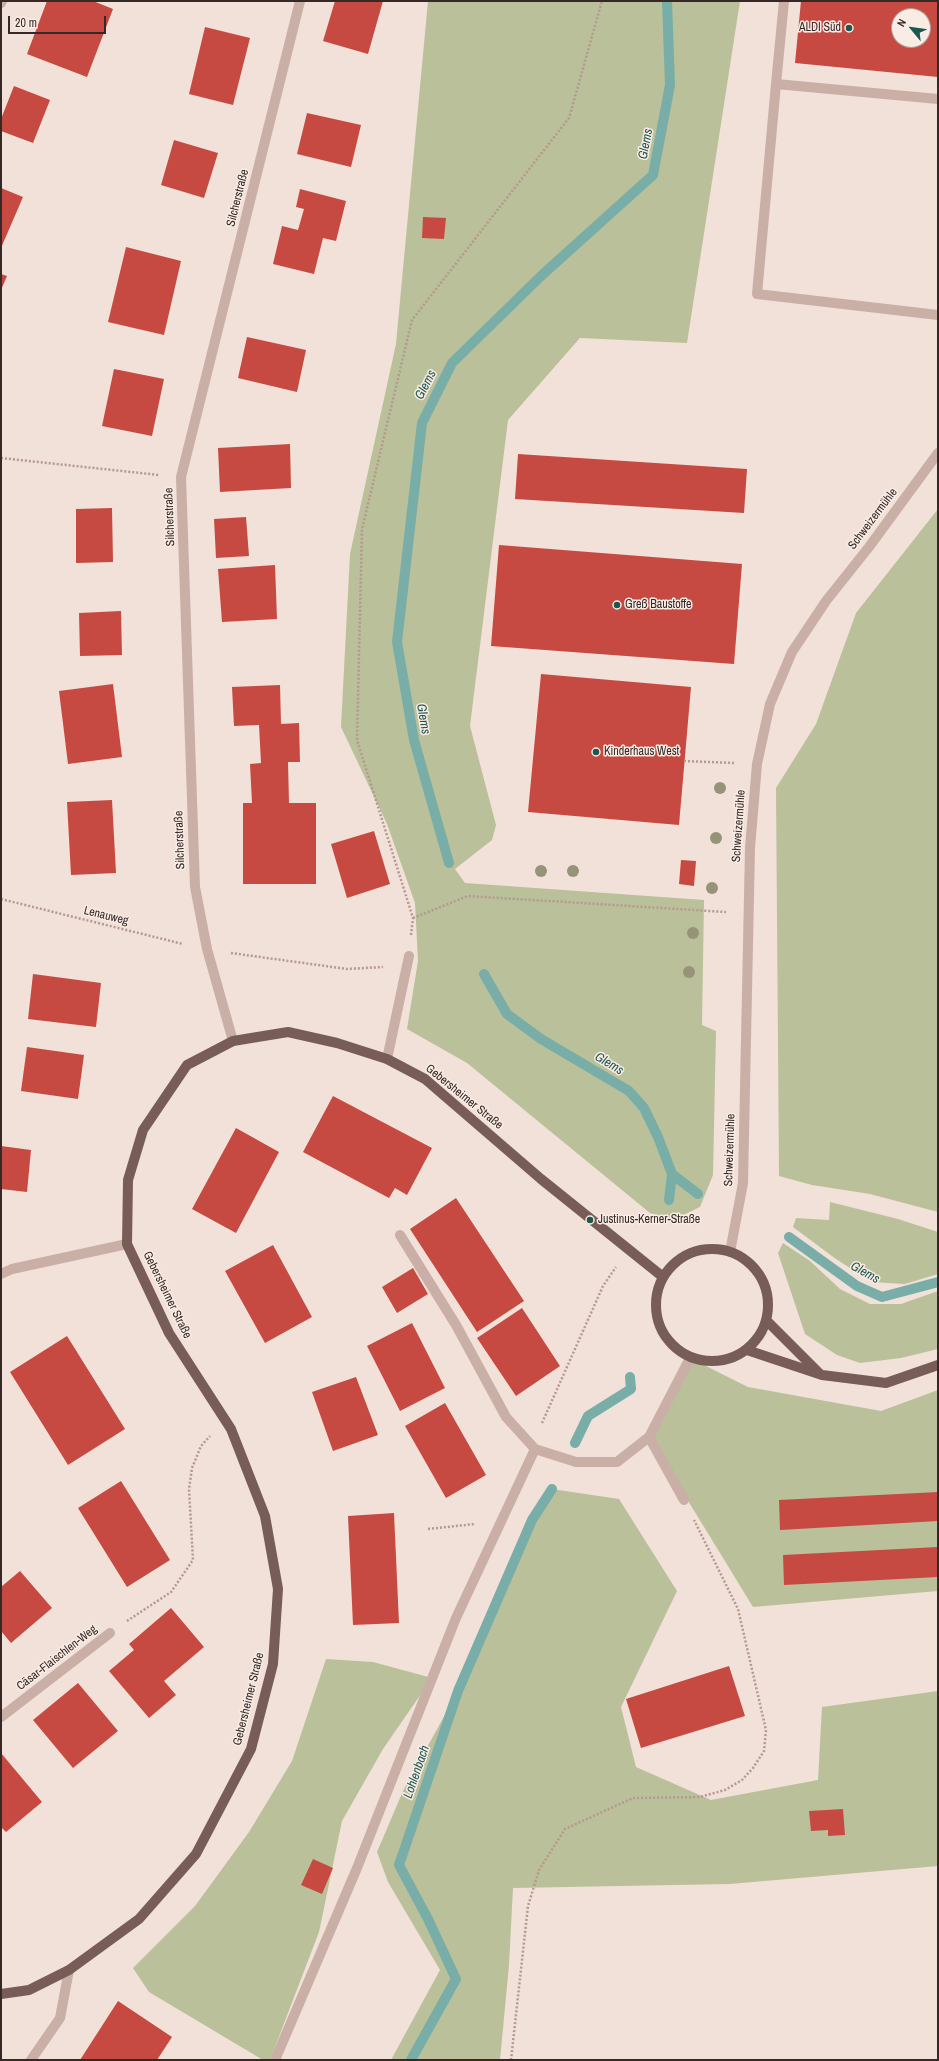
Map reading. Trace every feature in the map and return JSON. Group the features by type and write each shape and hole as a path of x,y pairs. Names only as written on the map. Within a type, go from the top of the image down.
{"main road":[{"name":"Gebersheimer Straße","path":"1,1994 29,1990 69,1970 139,1919 196,1854 251,1749 273,1664 278,1589 265,1516 231,1429 169,1333 127,1244 128,1180 143,1130 187,1065 234,1041 288,1032 337,1043 387,1059 424,1079 541,1179 663,1278"},
{"path":"711,1249 730,1252 745,1260 757,1272 765,1286 768,1303 766,1320 759,1336 747,1350 734,1357 720,1361 705,1362 690,1358 674,1347 662,1333 656,1315 656,1296 663,1278 675,1263 692,1252 711,1249"},
{"path":"766,1320 822,1375"},
{"path":"747,1350 822,1375 886,1383 938,1365"}],"street":[{"name":"Silcherstraße","path":"234,1041 207,950 195,887 181,477 300,1"},
{"path":"784,1 757,294 938,315"},
{"path":"776,84 938,99"},
{"name":"Schweizermühle","path":"730,1252 743,1183 750,848 756,764 770,704 792,652 826,601 869,547 938,453"},
{"path":"387,1059 409,956"},
{"path":"400,1235 456,1325 506,1417 535,1449 576,1462 617,1462 649,1437 690,1358"},
{"path":"1,1274 12,1270 127,1244"},
{"path":"649,1437 684,1500"},
{"path":"275,2060 357,1868 456,1618 535,1449"},
{"name":"Cäsar-Flaischlen-Weg","path":"1,1718 110,1633"},
{"path":"31,2060 60,2018 69,1970"}],"path":[{"path":"409,956 413,918 357,740 362,529 412,320 569,118 602,1"},
{"path":"1,458 181,477"},
{"path":"684,761 756,764"},
{"path":"413,918 468,896 749,914"},
{"name":"Lenauweg","path":"1,899 207,950 348,969 383,968 409,956"},
{"path":"535,1449 542,1421 600,1293 628,1249"},
{"path":"110,1633 171,1592 193,1560 190,1489 192,1468 201,1446 224,1419"},
{"path":"511,2060 528,1906 539,1870 565,1829 633,1798 700,1797 725,1790 742,1780 753,1768 764,1751 766,1730 738,1609 684,1500"},
{"path":"428,1529 482,1523"}],"green space":[{"path":"428,1 740,1 687,343 580,338 508,420 470,726 496,825 492,840 455,869 465,883 704,900 702,1025 716,1031 713,1175 700,1207 673,1220 650,1213 467,1063 407,1029 418,961 415,903 387,824 341,727 350,554 396,344"},
{"path":"938,509 938,1212 870,1194 812,1185 779,1176 776,788 816,724 856,613"},
{"path":"830,1202 898,1219 938,1232 938,1274 905,1284 872,1282 836,1259 793,1227 796,1218 829,1220"},
{"path":"783,1243 810,1261 840,1289 870,1304 901,1304 938,1291 938,1349 901,1358 860,1363 837,1355 805,1334 778,1253"},
{"path":"690,1358 748,1387 881,1411 938,1390 938,1591 753,1607 649,1437"},
{"path":"552,1489 619,1499 677,1591 621,1707 636,1767 711,1800 818,1780 822,1707 938,1691 938,1866 730,1884 513,1888 509,1965 500,2060 391,2060 440,1970 388,1882 377,1852 403,1791 458,1691 532,1520"},
{"path":"326,1659 373,1662 432,1678 383,1749 342,1821 319,1932 270,2060 263,2060 149,1992 133,1968 195,1906 249,1832 292,1761"}],"building":[{"path":"47,1 93,1 113,9 87,77 27,54"},
{"path":"335,1 383,1 368,54 323,41"},
{"name":"ALDI Süd","path":"801,1 938,1 938,77 795,63"},
{"path":"205,27 250,38 233,105 189,94"},
{"path":"14,86 50,100 33,143 1,131 1,119"},
{"path":"307,113 361,125 351,167 297,154"},
{"path":"174,140 218,153 204,198 161,185"},
{"path":"1,188 23,197 1,248"},
{"path":"300,189 346,201 336,241 323,238 314,274 273,264 282,226 298,230 304,209 296,207"},
{"path":"423,217 446,218 444,239 422,238"},
{"path":"126,247 181,261 164,335 108,322"},
{"path":"1,274 7,276 1,290"},
{"path":"247,337 306,350 297,392 238,378"},
{"path":"114,369 164,379 152,436 102,426"},
{"path":"290,444 291,488 220,492 218,448"},
{"path":"518,454 747,469 744,513 515,499"},
{"path":"112,508 113,562 76,563 76,509"},
{"path":"246,517 249,556 216,558 214,519"},
{"name":"Greß Baustoffe","path":"499,545 742,564 734,664 491,646"},
{"path":"275,565 277,619 222,622 218,569"},
{"path":"121,611 122,655 80,656 79,613"},
{"name":"Kinderhaus West","path":"541,674 691,687 679,825 528,812"},
{"path":"113,684 122,757 68,764 59,691"},
{"path":"280,685 281,724 299,723 300,762 288,762 289,803 316,803 316,884 243,884 243,803 252,803 250,764 261,763 259,725 234,726 232,687"},
{"path":"112,800 116,873 71,875 67,802"},
{"path":"374,831 390,884 347,898 331,844"},
{"path":"681,860 696,861 694,886 679,884"},
{"path":"33,974 101,983 96,1027 28,1019"},
{"path":"27,1047 84,1055 78,1099 21,1091"},
{"path":"333,1096 432,1148 407,1195 395,1188 389,1198 303,1152"},
{"path":"236,1128 279,1152 236,1233 192,1209"},
{"path":"1,1146 31,1150 27,1192 1,1189"},
{"path":"456,1198 524,1301 477,1332 410,1229"},
{"path":"273,1245 312,1317 265,1343 225,1271"},
{"path":"413,1268 428,1294 397,1313 382,1287"},
{"path":"522,1308 560,1366 516,1396 477,1338"},
{"path":"412,1323 445,1388 400,1411 367,1346"},
{"path":"67,1336 125,1429 68,1465 10,1372"},
{"path":"356,1377 378,1435 333,1451 312,1392"},
{"path":"445,1403 486,1475 446,1498 405,1426"},
{"path":"121,1481 170,1560 127,1587 78,1508"},
{"path":"938,1492 938,1521 780,1530 779,1500"},
{"path":"394,1513 399,1623 353,1625 348,1516"},
{"path":"938,1547 938,1577 784,1585 783,1555"},
{"path":"20,1571 52,1608 11,1643 1,1631 1,1587"},
{"path":"171,1608 204,1647 164,1681 176,1695 149,1718 109,1671 134,1650 129,1644"},
{"path":"729,1666 745,1716 641,1748 626,1699"},
{"path":"78,1683 118,1731 73,1768 33,1720"},
{"path":"1,1753 42,1802 6,1832 1,1827"},
{"path":"843,1809 845,1835 828,1836 828,1830 811,1831 809,1811"},
{"path":"313,1859 333,1868 322,1894 301,1885"},
{"path":"118,2001 172,2037 157,2060 80,2060"}],"waterway":[{"name":"Glems","path":"449,863 414,740 397,642 422,423 452,363 541,276 653,175 670,85 667,1"},
{"name":"Glems","path":"484,974 507,1014 541,1039 629,1091 644,1108 658,1137 672,1174 698,1194"},
{"path":"669,1200 672,1174"},
{"name":"Glems","path":"789,1237 857,1286 882,1297 938,1282"},
{"path":"575,1443 588,1416 631,1389 630,1377"},
{"name":"Lohlenbach","path":"411,2060 456,1979 428,1919 399,1865 458,1691 532,1520 552,1489"}],"place":[{"name":"ALDI Süd","path":"849,28"},
{"name":"Greß Baustoffe","path":"617,605"},
{"name":"Kinderhaus West","path":"596,752"},
{"name":"Justinus-Kerner-Straße","path":"590,1220"}]}
